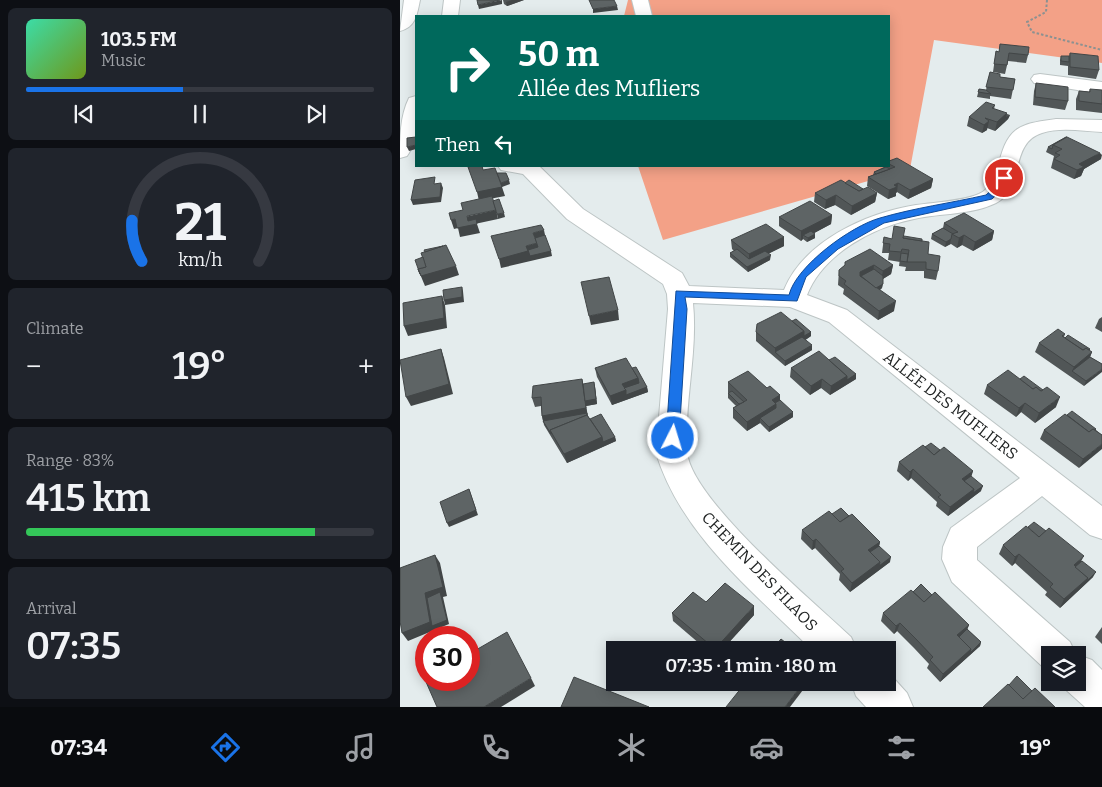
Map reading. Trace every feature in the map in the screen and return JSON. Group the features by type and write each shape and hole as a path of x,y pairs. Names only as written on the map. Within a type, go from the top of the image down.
{"street":[{"path":"400,26 408,20 412,0"},
{"path":"450,15 452,0"},
{"path":"640,0 644,15"},
{"path":"1040,80 1102,88"},
{"path":"400,152 411,133 415,108"},
{"path":"793,299 796,286 802,276 818,260 834,246 881,220 912,212 976,202 996,192 1002,185 1016,142 1023,135 1040,127 1054,125 1102,126"},
{"path":"523,167 575,214 673,278 680,294"},
{"name":"ALLÉE DES MUFLIERS","path":"680,294 793,299 838,316 1102,525"},
{"name":"CHEMIN DES FILAOS","path":"680,294 681,309 671,453 676,472 688,495 717,532 829,641"},
{"path":"1043,478 963,538 960,545 959,560 964,571 1047,646"},
{"path":"1086,681 1102,696"},
{"path":"878,691 893,707"}],"path":[{"path":"1047,0 1046,12 1027,22 1032,32 1080,46 1102,50"}],"shaded area":[{"path":"628,0 1102,0 1102,63 934,40 910,169 663,240 638,167 890,167 890,15 624,15"}],"building":[{"path":"477,0 500,0 478,5"},
{"path":"589,0 614,0 617,6 593,9"},
{"path":"1000,44 1029,47 1028,55 1009,53 1007,65 994,64 996,51 999,52"},
{"path":"1070,53 1098,56 1099,70 1070,67"},
{"path":"1061,56 1069,56 1069,62 1061,61"},
{"path":"990,72 1000,74 1000,77 1015,79 1013,90 986,87"},
{"path":"1036,83 1068,87 1068,101 1035,97"},
{"path":"979,89 986,90 991,94 978,92"},
{"path":"1090,89 1102,90 1102,104 1079,101 1079,91 1090,92"},
{"path":"986,102 995,105 992,108 1007,113 997,122 985,118 989,121 984,125 969,117"},
{"path":"415,137 415,145 407,147 407,138"},
{"path":"1066,137 1053,145 1052,149 1048,147"},
{"path":"1067,137 1100,153 1079,164 1084,167 1077,170 1054,159 1060,155 1055,153 1062,149 1053,145"},
{"path":"897,158 933,179 910,190 898,183 894,185 897,187 889,190 868,177 895,167 890,164 890,161"},
{"path":"468,167 482,167 483,170 495,168 502,187 477,192"},
{"path":"886,167 890,169 876,174 874,172"},
{"path":"497,173 506,173 509,180 501,183"},
{"path":"435,177 434,184 441,183 440,197 411,200 415,180"},
{"path":"841,180 859,191 868,187 877,193 852,206 836,195 826,200 815,193"},
{"path":"849,180 863,189 859,191 845,183"},
{"path":"492,196 496,210 467,216 468,221 476,219 477,224 457,228 455,219 451,220 449,213 463,210 461,203"},
{"path":"499,199 504,213 497,214 493,201"},
{"path":"810,201 832,215 801,231 779,217"},
{"path":"964,213 994,231 975,242 964,235 959,238 952,234 958,232 944,223"},
{"path":"766,224 784,237 749,254 731,240"},
{"path":"541,225 544,230 533,233 537,243 526,246 528,251 499,259 491,236"},
{"path":"894,226 905,228 903,238 929,242 928,254 940,256 938,271 926,269 926,262 907,262 909,250 902,249 901,252 889,251 890,244 883,243 884,237 892,239"},
{"path":"943,228 953,234 951,239 946,242 932,234"},
{"path":"811,231 815,234 808,238 803,235"},
{"path":"545,235 551,251 530,256 528,250 538,247 535,238"},
{"path":"904,236 922,239 922,241 903,238"},
{"path":"446,245 456,266 421,276 418,269 426,267 421,253"},
{"path":"443,246 425,252 424,250"},
{"path":"737,249 749,259 765,251 771,255 747,267 730,253"},
{"path":"870,249 893,265 883,271 874,265 860,272 860,276 896,301 879,311 844,284 846,281 839,276 839,270 845,265 845,262"},
{"path":"901,253 908,254 907,262 900,261"},
{"path":"423,257 426,267 418,269 415,260"},
{"path":"874,269 883,276 883,284 876,288 861,276"},
{"path":"609,277 618,310 589,316 581,282"},
{"path":"462,287 462,297 444,300 443,290"},
{"path":"442,296 444,318 404,326 403,303"},
{"path":"781,312 804,331 775,348 756,332 757,324"},
{"path":"796,319 811,332 804,336 804,331 792,321"},
{"path":"1058,329 1065,334 1062,336 1083,350 1086,348 1092,352 1074,367 1039,343"},
{"path":"1068,335 1090,349 1086,348 1083,350 1065,338"},
{"path":"802,337 812,345 785,361 775,352"},
{"path":"441,349 449,384 406,397 400,360"},
{"path":"819,351 847,376 831,386 822,379 811,386 791,368"},
{"path":"835,357 856,374 847,380 847,376 829,360"},
{"path":"1090,357 1102,364 1102,369 1086,381 1072,371"},
{"path":"626,358 638,378 622,384 626,390 610,396 595,368"},
{"path":"636,367 647,387 626,395 624,388 639,383 632,368"},
{"path":"1008,370 1033,389 1036,387 1041,391 1047,387 1060,397 1039,413 1025,403 1019,408 987,385"},
{"path":"748,371 767,388 770,386 780,395 772,400 776,404 747,422 733,408 747,400 728,382"},
{"path":"1024,376 1043,390 1041,391 1036,387 1033,389 1020,379"},
{"path":"582,379 586,408 542,416 541,397 532,398 533,386"},
{"path":"594,382 596,399 585,401 583,384"},
{"path":"732,391 744,402 739,404 728,393"},
{"path":"780,400 793,412 769,427 760,418 776,408 775,403"},
{"path":"1072,411 1096,429 1089,432 1067,415"},
{"path":"587,413 587,415 550,430 551,434 543,421"},
{"path":"601,414 615,437 603,442 602,437 590,419"},
{"path":"1065,414 1089,432 1093,429 1102,435 1102,444 1083,459 1044,430"},
{"path":"587,415 602,437 564,454 550,430"},
{"path":"931,443 940,450 934,455 925,447"},
{"path":"923,445 934,455 944,447 973,471 962,479 974,489 950,507 938,497 941,495 913,469 910,472 899,462"},
{"path":"971,476 983,486 973,493 974,489 964,481"},
{"path":"469,489 476,510 447,523 440,502"},
{"path":"841,508 849,516 840,522 832,514"},
{"path":"829,511 840,522 852,514 880,542 868,550 880,562 852,583 841,571 844,569 816,539 813,541 802,530"},
{"path":"1034,522 1046,531 1039,537 1028,527"},
{"path":"1026,526 1039,537 1049,528 1084,556 1074,565 1088,578 1064,599 1050,587 1053,584 1019,554 1015,557 1003,545"},
{"path":"879,546 891,557 879,566 880,562 870,552"},
{"path":"435,555 443,587 425,593 430,622 415,626 415,628 402,633 400,621 400,568"},
{"path":"1082,561 1096,572 1086,582 1088,578 1075,567"},
{"path":"725,583 754,606 722,641 705,641 672,613 693,592 706,602"},
{"path":"921,584 932,595 924,602 913,592"},
{"path":"911,590 924,602 935,592 969,625 957,635 971,649 943,674 930,660 933,657 916,639 900,623 896,626 883,613"},
{"path":"440,592 447,620 432,626 427,598"},
{"path":"967,629 981,642 970,653 971,649 959,637"},
{"path":"507,632 531,678 484,707 437,707 430,691 480,691 480,648"},
{"path":"1017,676 1032,691 1023,699 1009,685"},
{"path":"574,677 649,707 561,707"},
{"path":"1008,684 1023,699 1035,688 1055,707 983,707"},
{"path":"739,691 797,691 785,707 726,707"}],"route":[{"path":"673,438 681,309 680,294 755,295 793,299 796,286 802,276 834,246 881,220 912,212 976,202 989,198 1002,185 1004,178"}]}
